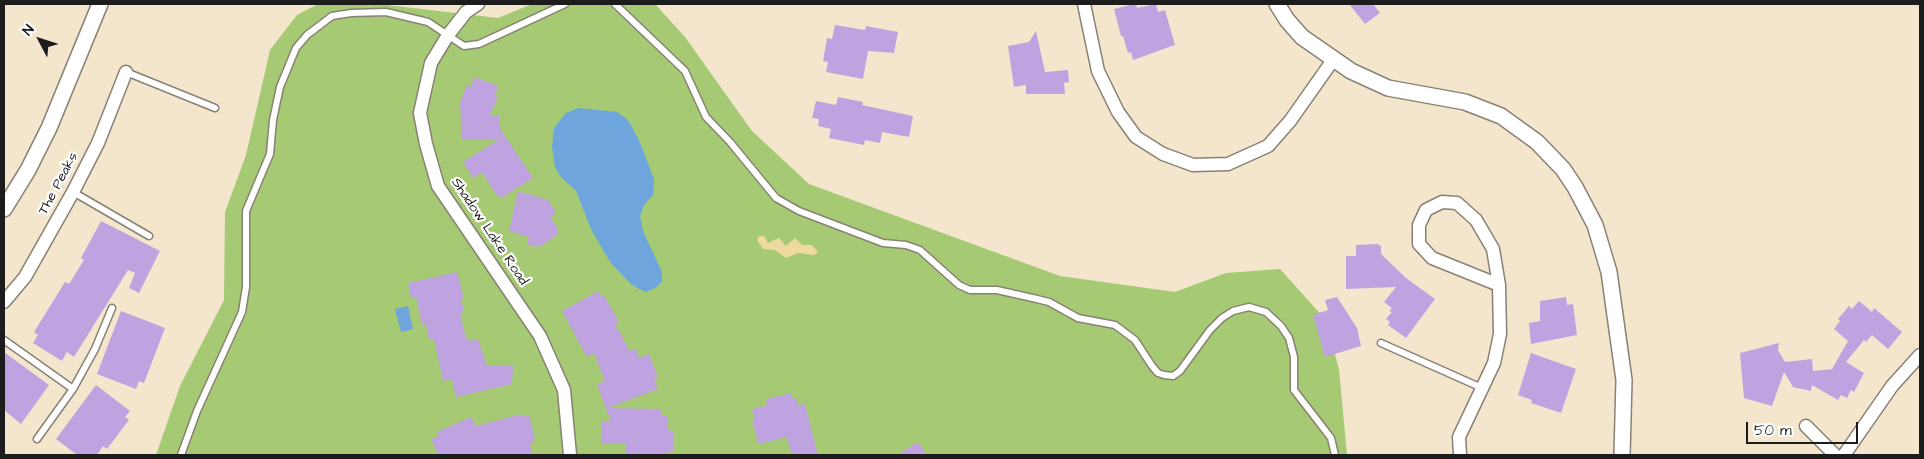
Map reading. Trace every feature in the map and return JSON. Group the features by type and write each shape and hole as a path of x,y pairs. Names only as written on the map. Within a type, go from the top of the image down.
{"street":[{"path":"4,209 28,170 49,128 100,4"},
{"name":"Shadow Lake Road","path":"478,4 466,12 448,35 431,63 420,113 428,152 438,186 540,336 564,390 570,455"},
{"path":"1084,4 1098,71 1118,112 1136,137 1163,154 1193,165 1228,164 1268,146 1290,121 1334,60"},
{"path":"1277,4 1287,20 1302,37 1334,60 1388,88 1465,102 1501,116 1537,142 1563,169 1595,225 1610,272 1624,380 1622,455"},
{"name":"The Peaks","path":"4,302 25,277 73,192 98,143 126,72"},
{"path":"1460,455 1459,437 1494,363 1500,334 1499,285 1493,249 1476,220 1457,203 1442,202 1426,210 1419,225 1419,244 1432,258 1499,285"},
{"path":"1844,455 1892,386 1920,355"},
{"path":"1806,426 1835,455"}],"lane":[{"path":"181,455 197,411 242,312 246,287 246,211 264,174 270,154 273,120 280,87 296,48 318,24 332,16 351,13 386,12 428,22 464,46 479,44 565,4"},
{"path":"614,4 685,71 706,117 730,142 776,198 799,212 883,243 906,245 920,250 958,285 970,290 997,290 1037,299 1049,302 1078,318 1115,325 1135,340 1152,366 1158,373 1164,375 1173,376 1180,371 1210,330 1222,318 1233,311 1248,307 1266,312 1289,338 1294,357 1294,390 1332,438 1335,455"},
{"path":"126,72 215,108"},
{"path":"73,192 149,236"},
{"path":"37,439 73,389 95,349 112,308"},
{"path":"4,340 73,389"},
{"path":"1381,343 1482,388"}],"green space":[{"path":"318,4 379,4 498,18 532,4 655,4 685,37 752,131 809,184 1060,276 1175,292 1226,273 1280,269 1325,319 1339,369 1347,455 156,455 180,386 224,300 225,212 246,155 270,50 297,15"}],"sand":[{"path":"759,236 764,236 768,243 779,238 786,246 795,238 802,245 812,245 818,252 814,255 798,253 786,258 775,250 763,249 757,240"}],"water":[{"path":"578,108 617,112 628,120 639,140 654,179 653,195 644,205 640,216 643,231 662,272 662,282 646,292 631,284 610,262 591,229 576,191 560,176 555,167 552,147 554,128 566,113"},
{"path":"408,306 413,329 401,332 395,309"}],"building":[{"path":"1136,4 1137,8 1156,4 1158,12 1165,10 1175,45 1133,60 1131,52 1128,53 1123,36 1121,36 1114,9"},
{"path":"1349,4 1373,4 1380,13 1365,24"},
{"path":"835,25 865,30 866,26 898,32 894,53 868,51 863,79 826,72 828,62 823,61 827,38 832,39"},
{"path":"1036,31 1045,72 1068,70 1069,82 1064,83 1065,94 1026,94 1026,85 1014,87 1008,46 1029,42"},
{"path":"474,77 498,86 495,96 498,97 490,115 499,115 499,127 533,178 501,198 499,195 497,196 482,172 473,178 463,162 498,140 462,140 460,103 467,85 471,87"},
{"path":"838,97 863,102 862,105 913,116 909,137 882,132 880,143 865,140 864,145 829,138 831,129 818,126 819,119 812,118 816,101 836,105"},
{"path":"518,191 548,200 556,213 550,217 558,229 557,235 539,247 527,244 529,237 509,231"},
{"path":"101,221 160,251 139,293 129,288 135,273 128,270 74,357 67,352 62,361 33,343 38,335 34,332 65,282 69,284 84,260 81,258"},
{"path":"1377,244 1381,246 1381,254 1406,278 1435,299 1406,338 1388,325 1390,322 1386,319 1392,312 1389,311 1392,308 1384,302 1396,287 1346,289 1346,256 1356,256 1356,245"},
{"path":"457,272 464,298 461,298 464,312 460,313 466,339 469,338 470,341 478,339 487,366 513,366 512,384 456,397 452,379 443,381 434,339 429,340 426,324 422,325 416,297 411,298 408,283"},
{"path":"598,291 601,297 604,295 619,322 615,324 630,351 636,349 639,358 649,354 658,377 654,379 658,389 607,408 661,409 661,415 668,416 668,430 673,431 673,451 668,451 668,455 626,455 626,444 601,443 602,422 611,422 597,384 605,381 594,353 587,357 562,311"},
{"path":"1337,297 1357,328 1361,346 1325,357 1313,315 1328,310 1325,300"},
{"path":"1566,297 1567,305 1573,304 1577,335 1531,344 1529,323 1540,321 1540,301"},
{"path":"1859,301 1872,312 1874,308 1902,332 1888,349 1872,335 1866,342 1864,340 1846,362 1864,373 1854,392 1851,390 1847,398 1841,395 1838,400 1812,385 1811,391 1793,387 1784,372 1772,406 1744,398 1740,353 1779,343 1778,350 1785,362 1812,359 1813,371 1832,369 1848,341 1834,329 1840,321 1838,319 1849,306 1852,309"},
{"path":"121,311 165,328 144,383 139,381 136,389 97,374"},
{"path":"4,352 49,385 21,424 4,410"},
{"path":"1531,353 1576,369 1561,413 1531,403 1532,400 1518,395"},
{"path":"96,385 130,411 125,417 129,420 107,449 103,446 97,455 77,455 56,439"},
{"path":"791,393 792,399 796,397 798,405 805,404 818,455 794,455 793,452 791,453 787,437 758,444 752,419 755,419 752,409 767,405 766,399"},
{"path":"522,414 523,417 529,415 535,438 530,446 533,455 438,455 431,439 439,436 437,432 471,417 476,426"},
{"path":"918,442 927,455 897,455"}]}
